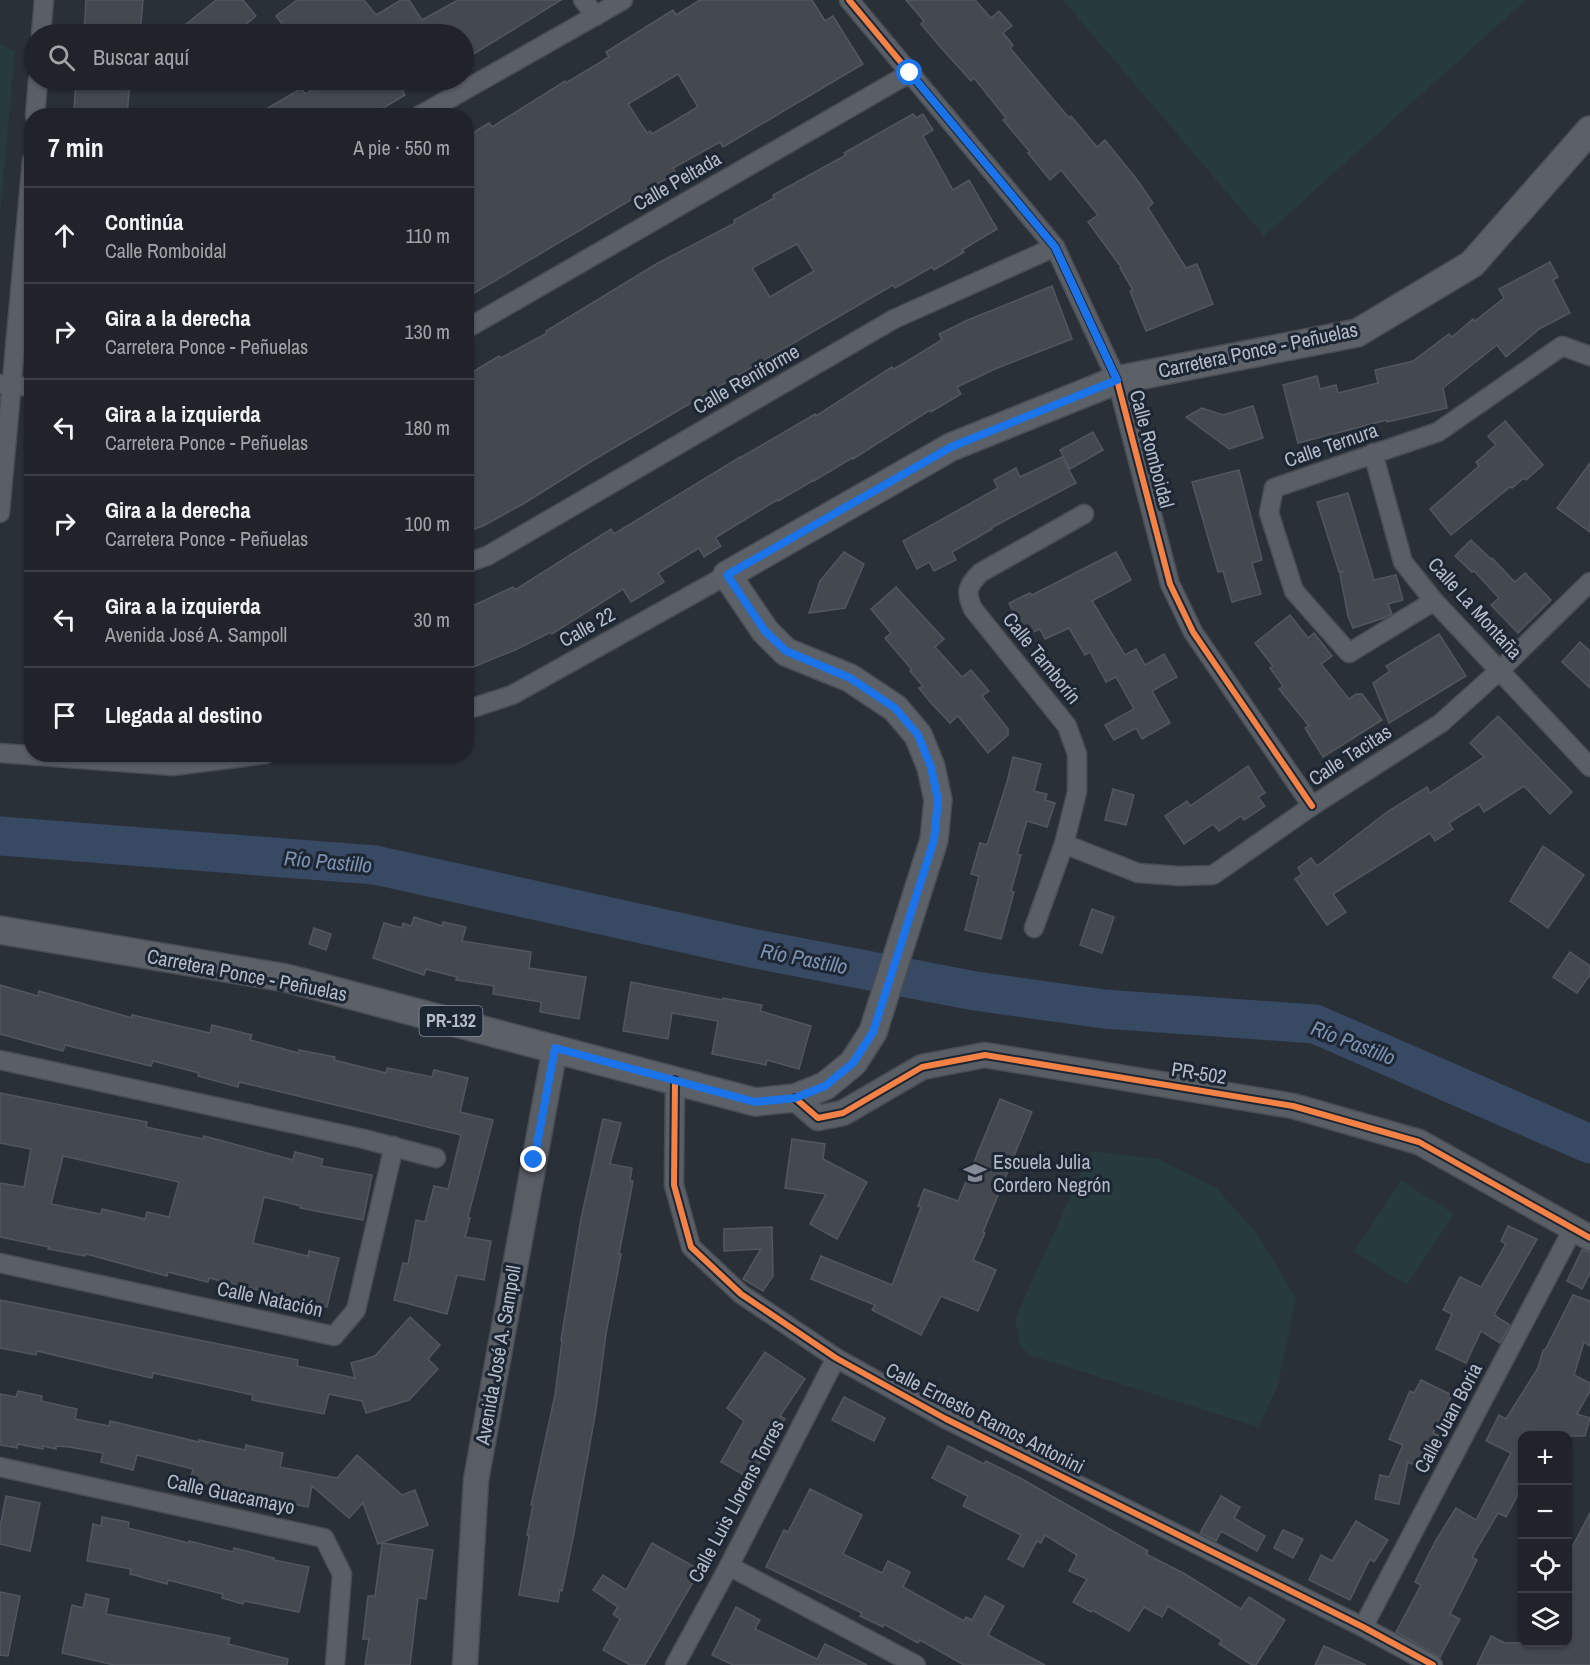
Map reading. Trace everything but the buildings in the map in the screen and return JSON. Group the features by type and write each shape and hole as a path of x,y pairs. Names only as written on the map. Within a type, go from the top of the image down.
{"main road":[{"name":"Carretera Ponce - Peñuelas","path":"0,930 286,978 755,1102 795,1098 825,1086 853,1063 873,1032 934,840 938,800 931,767 918,735 895,708 850,678 786,651 765,631 727,575 951,447 1117,380 1357,333 1472,264 1590,130"}],"street":[{"path":"42,24 44,0"},
{"path":"583,0 596,16"},
{"path":"474,85 623,0"},
{"name":"Calle Romboidal","path":"849,0 1055,247 1117,380 1170,584 1193,632 1312,807"},
{"name":"Calle Peltada","path":"474,324 910,73"},
{"path":"36,108 37,90"},
{"path":"433,108 465,90"},
{"path":"0,513 6,385 24,240"},
{"name":"Calle Reniforme","path":"474,560 486,556 894,319 1055,247"},
{"name":"Calle Ternura","path":"1434,601 1349,653 1294,591 1269,513 1274,488 1438,432 1562,346 1590,356"},
{"path":"6,385 24,386"},
{"name":"Calle La Montaña","path":"1373,453 1403,562 1434,601 1590,767"},
{"name":"Calle Tamborín","path":"1034,928 1064,844 1077,792 1077,754 1067,726 973,609 967,595 970,584 980,573 1084,514"},
{"name":"Calle 22","path":"474,707 512,695 727,575"},
{"name":"Calle Tacitas","path":"1064,844 1138,873 1180,876 1213,875 1441,723 1500,670 1590,582"},
{"path":"0,753 24,755"},
{"path":"120,762 173,766 204,762"},
{"name":"Avenida José A. Sampoll","path":"465,1665 476,1480 555,1048"},
{"name":"PR-502","path":"795,1098 818,1118 843,1113 922,1068 985,1055 1293,1106 1419,1142 1582,1234"},
{"path":"0,1060 394,1146 436,1158"},
{"name":"Calle Ernesto Ramos Antonini","path":"675,1080 674,1185 691,1247 741,1294 836,1358 946,1419 1363,1627 1433,1665"},
{"name":"Calle Natación","path":"0,1263 334,1335 356,1310 394,1146"},
{"name":"Calle Juan Boria","path":"1363,1627 1582,1234"},
{"name":"Calle Luis Llorens Torres","path":"675,1665 729,1566 836,1358"},
{"name":"Calle Guacamayo","path":"0,1467 324,1538 342,1574 335,1665"},
{"path":"729,1566 916,1665"}],"green space":[{"path":"1063,0 1526,0 1264,236"},
{"path":"0,43 15,51 0,216"},
{"path":"1091,1151 1158,1159 1215,1187 1256,1232 1296,1298 1277,1388 1258,1427 1029,1355 1020,1345 1015,1319"},
{"path":"1401,1180 1454,1214 1407,1285 1354,1252"}],"waterway":[{"name":"Río Pastillo","path":"0,836 375,865 751,948 975,991 1104,1009 1315,1024 1590,1144"}],"cycle path":[{"path":"849,0 1055,247 1117,380 1170,584 1193,632 1312,806"},
{"path":"795,1098 818,1118 843,1113 922,1067 985,1055 1293,1106 1419,1142 1590,1238"},
{"path":"675,1080 674,1185 691,1247 741,1294 836,1358 946,1419 1363,1627 1433,1665"}],"place":[{"name":"Escuela Julia Cordero Negrón","path":"975,1173"}],"route":[{"path":"534,1160 555,1048 755,1102 795,1098 825,1086 853,1063 873,1032 934,840 938,800 931,767 918,735 895,708 850,678 786,651 765,631 727,575 951,447 1117,380 1055,247 910,73"}]}
